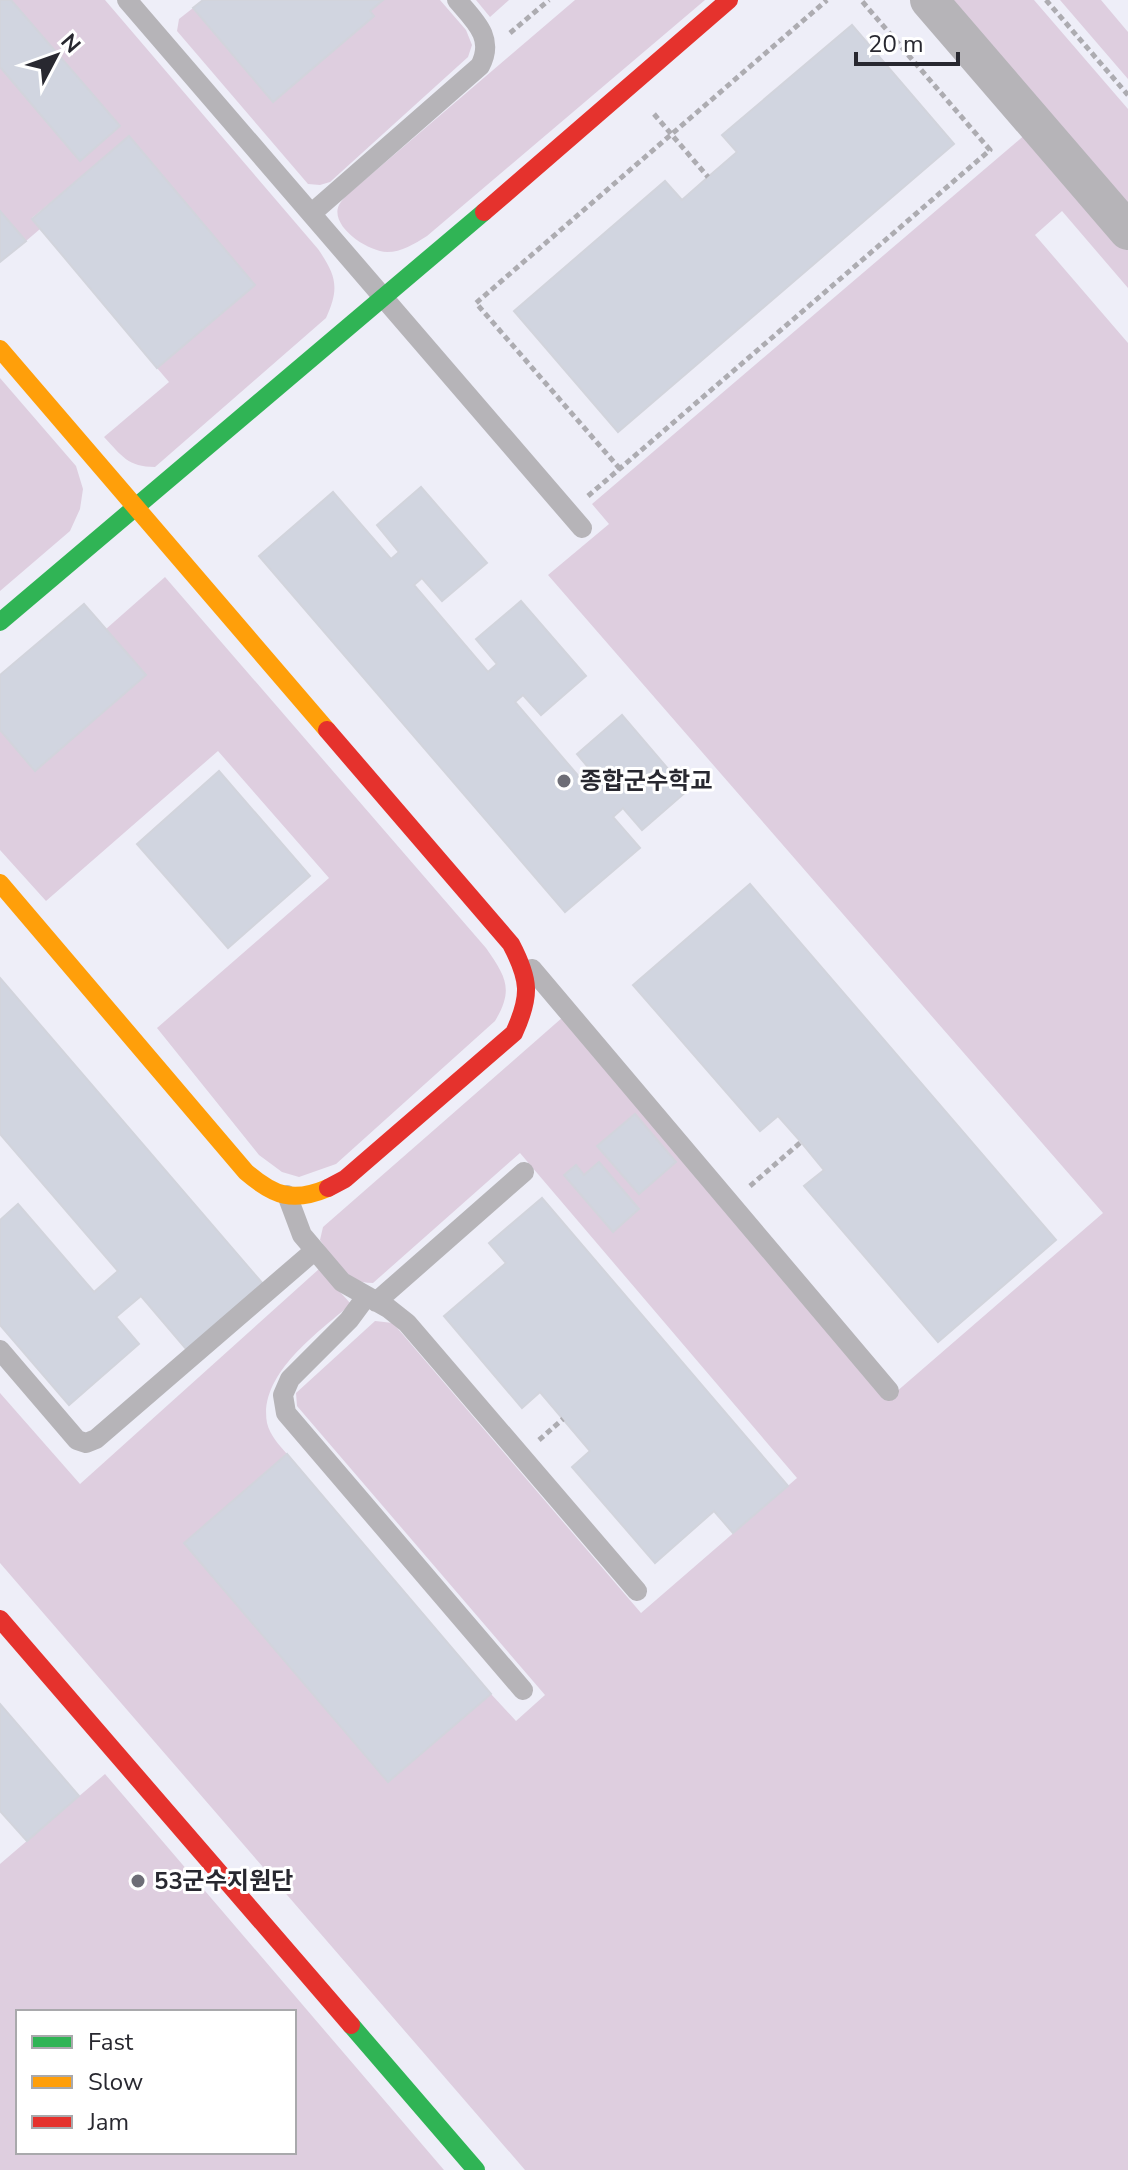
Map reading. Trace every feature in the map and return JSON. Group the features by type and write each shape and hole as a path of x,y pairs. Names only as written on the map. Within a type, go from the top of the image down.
{"street":[{"path":"0,622 385,297 729,0"},
{"path":"929,0 1128,231"},
{"path":"0,349 511,944 525,970 529,992 525,1012 514,1033 345,1179 325,1191 305,1197 287,1195 267,1189 246,1172 0,883"},
{"path":"0,1619 476,2170"}],"lane":[{"path":"127,0 576,520"},
{"path":"312,213 480,66 486,55 485,40 477,23 457,0"},
{"path":"511,944 889,1391"},
{"path":"523,1690 286,1413 283,1395 290,1379 349,1320 524,1172"},
{"path":"287,1195 302,1235 314,1251 342,1282 388,1308 407,1323 637,1591"},
{"path":"0,1350 77,1440 86,1443 96,1439 314,1251"}],"path":[{"path":"486,55 549,0"},
{"path":"620,469 476,303 827,0"},
{"path":"576,520 620,469 990,150 861,0"},
{"path":"1046,0 1128,95"},
{"path":"629,86 708,177"},
{"path":"730,1204 801,1142"}],"shaded area":[{"path":"0,0 105,0 318,249 332,274 333,298 326,318 155,467 132,463 104,437 169,382 157,368 129,137 32,218 40,229 26,241 0,211"},
{"path":"383,0 440,0 466,30 472,45 468,57 330,182 320,185 308,184 177,31 179,19 193,8 273,102 373,16 370,11"},
{"path":"476,0 509,0 490,17"},
{"path":"575,0 705,0 427,236 403,249 387,252 370,248 352,236 337,213 345,197"},
{"path":"952,0 1034,0 1128,109 1128,203"},
{"path":"1060,0 1101,0 1128,32 1128,79"},
{"path":"1027,133 1128,250 1128,288 1062,211 1035,235 1128,343 1128,2170 525,2170 0,1563 0,1393 80,1484 319,1269 351,1304 308,1341 281,1371 272,1388 267,1405 267,1423 287,1454 184,1543 388,1782 491,1694 516,1721 545,1695 297,1406 296,1393 375,1321 393,1323 641,1613 797,1478 520,1153 373,1283 347,1275 320,1240 323,1227 563,1017 888,1399 1103,1213 548,575 609,524 592,504"},
{"path":"0,378 76,466 83,489 80,509 70,531 0,591"},
{"path":"165,577 486,948 505,983 504,1000 495,1021 336,1164 299,1177 282,1172 259,1155 157,1028 329,878 218,751 46,901 0,850 0,730 35,771 145,676 106,629"},
{"path":"105,1774 444,2170 0,2170 0,1864"}],"building":[{"path":"0,0 11,0 120,126 80,161 0,67"},
{"path":"203,0 383,0 370,11 374,16 273,102 193,8"},
{"path":"852,25 954,144 618,432 514,311 665,181 682,200 737,152 722,135"},
{"path":"129,136 255,285 157,368 32,219"},
{"path":"0,211 26,241 0,262"},
{"path":"421,487 487,563 442,601 422,578 414,585 488,672 497,664 476,639 521,601 586,676 541,715 523,695 515,702 587,786 597,778 577,754 622,715 687,791 642,830 623,808 613,817 640,848 565,912 259,556 333,492 391,559 399,552 377,525"},
{"path":"84,604 146,675 35,771 0,730 0,675"},
{"path":"219,771 310,876 228,948 137,844"},
{"path":"750,884 1056,1240 938,1342 804,1186 824,1170 801,1142 778,1116 760,1131 633,985"},
{"path":"0,978 263,1284 187,1350 141,1296 116,1317 139,1344 69,1405 0,1325 0,1220 18,1204 94,1292 118,1271 0,1134"},
{"path":"635,1114 676,1162 639,1194 597,1146"},
{"path":"599,1162 639,1209 613,1232 564,1175 576,1165 584,1175"},
{"path":"542,1198 788,1486 733,1533 714,1511 655,1563 572,1467 590,1451 540,1392 522,1408 444,1316 506,1263 489,1243"},
{"path":"287,1454 491,1694 388,1782 184,1543"},
{"path":"0,1704 79,1796 27,1841 0,1811"}],"traffic: fast":[{"path":"0,622 484,212"},
{"path":"351,2025 476,2170"}],"traffic: slow":[{"path":"0,349 327,730"},
{"path":"0,883 246,1172 266,1187 284,1195 304,1195 328,1188"}],"traffic: jam":[{"path":"484,212 729,0"},
{"path":"327,730 511,944 522,968 526,988 526,998 514,1033 345,1179 328,1188"},
{"path":"0,1619 351,2025"}],"place":[{"name":"종합군수학교","path":"564,781"},
{"name":"53군수지원단","path":"138,1881"}]}
